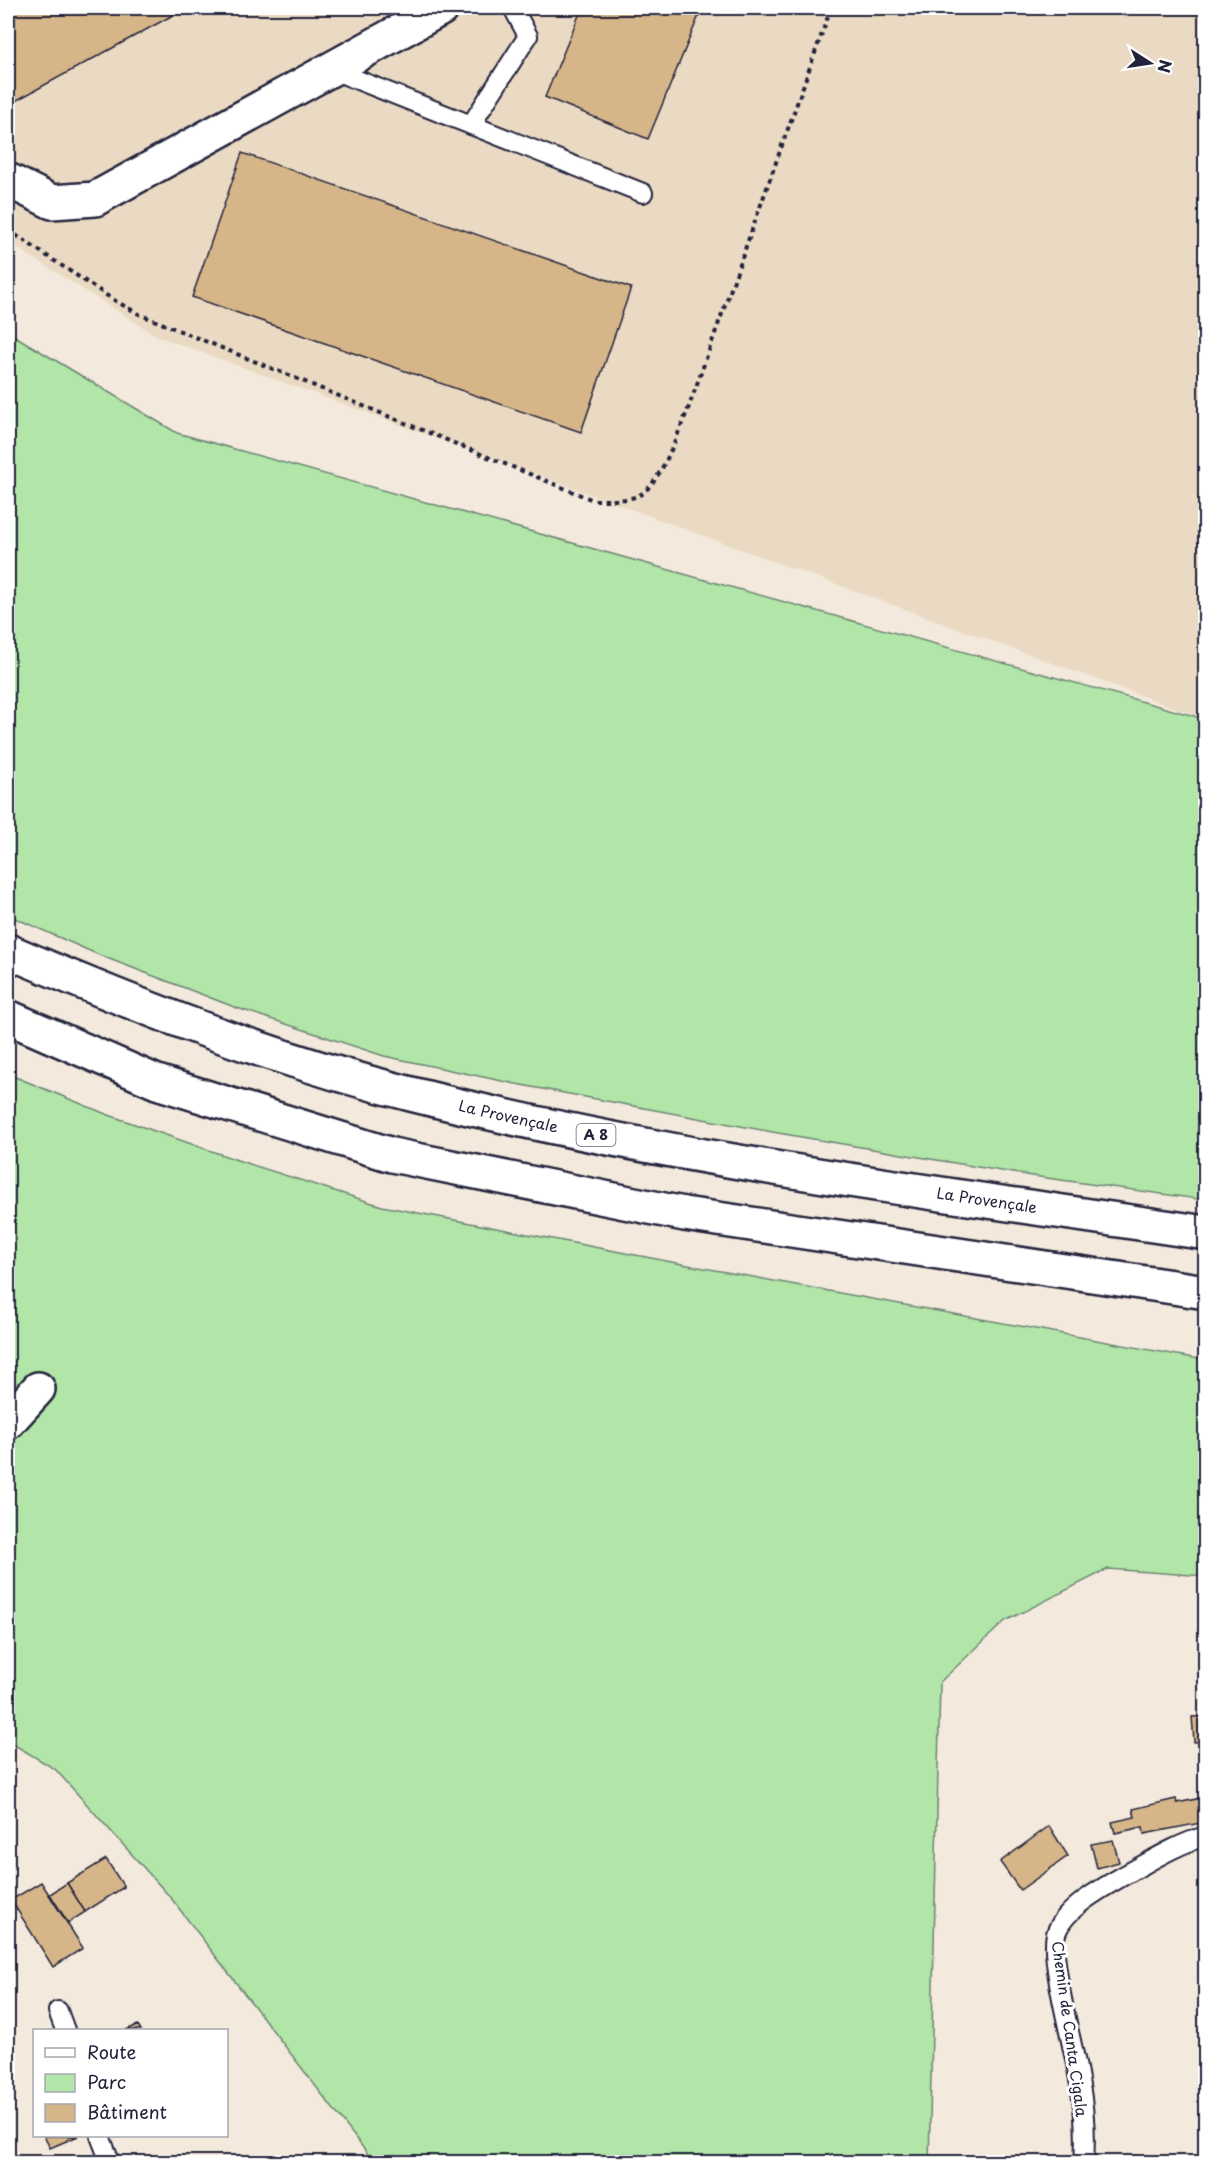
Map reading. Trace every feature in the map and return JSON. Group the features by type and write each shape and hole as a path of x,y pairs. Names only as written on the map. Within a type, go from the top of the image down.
{"main road":[{"path":"8,180 52,202 95,199 442,8"},
{"name":"La Provençale","path":"8,951 121,1000 264,1051 409,1094 692,1154 1206,1233"},
{"path":"8,1017 157,1082 392,1155 684,1214 1206,1292"},
{"path":"8,1422 38,1389"}],"lane":[{"path":"471,125 528,36 513,8"},
{"path":"330,69 643,193"},
{"name":"Chemin de Canta Cigala","path":"1084,2163 1080,2081 1061,1990 1056,1955 1056,1932 1066,1917 1106,1886 1162,1855 1206,1836"},
{"path":"58,2011 64,2029"},
{"path":"100,2137 110,2163"}],"path":[{"path":"8,230 112,299 179,331 593,500 637,497 649,489 663,466 687,412 831,8"}],"shaded area":[{"path":"8,8 1205,8 1205,719 157,336 8,242"}],"green space":[{"path":"8,332 177,433 1205,719 1205,1200 1025,1175 778,1133 516,1084 384,1056 237,1008 99,955 8,915"},
{"path":"8,1074 106,1114 240,1161 382,1206 682,1264 1205,1360 1205,1576 1108,1569 1005,1621 940,1682 929,2162 374,2162 171,1898 55,1769 8,1741"}],"building":[{"path":"8,8 186,8 8,105"},
{"path":"582,8 702,8 648,139 545,97"},
{"path":"242,153 631,288 581,432 192,297"},
{"path":"1206,1716 1206,1741 1194,1742 1192,1717"},
{"path":"1206,1797 1206,1822 1144,1834 1143,1827 1115,1833 1112,1822 1135,1817 1133,1809 1176,1799 1177,1803"},
{"path":"1049,1826 1068,1856 1020,1890 1000,1862"},
{"path":"1113,1840 1119,1862 1097,1868 1091,1844"},
{"path":"106,1859 124,1887 85,1912 67,1883"},
{"path":"41,1882 83,1948 53,1967 11,1900"},
{"path":"67,1883 85,1912 68,1923 50,1894"},
{"path":"138,2025 140,2029 128,2029"},
{"path":"44,2137 76,2137 50,2148"}]}
